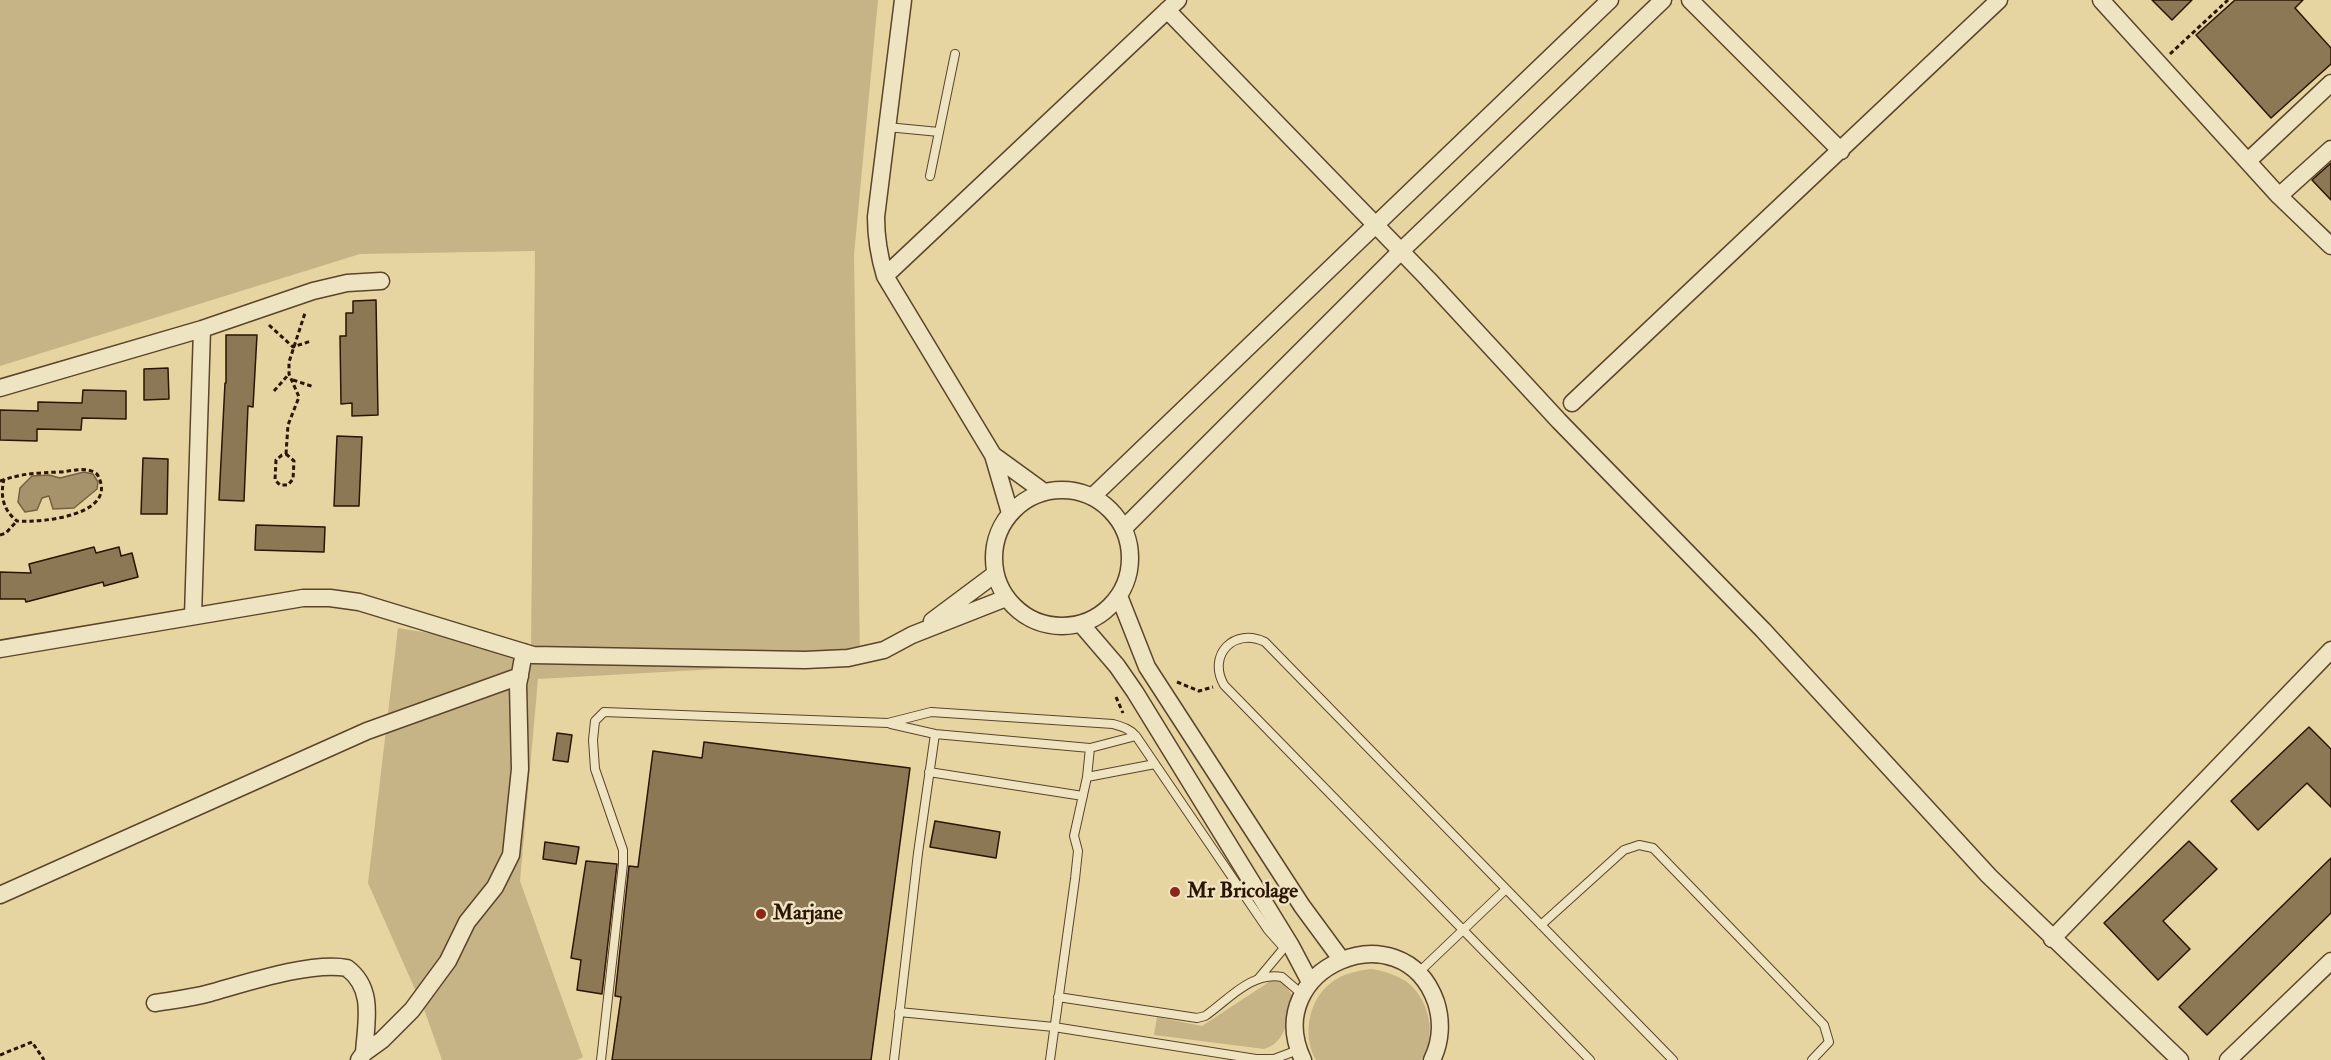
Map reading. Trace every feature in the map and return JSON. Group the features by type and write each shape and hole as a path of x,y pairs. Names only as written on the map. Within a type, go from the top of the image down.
{"street":[{"path":"903,0 876,231 885,276 993,455 1010,513"},
{"path":"1092,497 1610,0"},
{"path":"1124,528 1401,251 1663,0"},
{"path":"1690,0 1841,151"},
{"path":"1572,403 1999,0"},
{"path":"2101,0 2279,196 2331,246"},
{"path":"885,276 1172,5 1567,429 1763,630 1989,876 2180,1060"},
{"path":"2248,161 2331,83"},
{"path":"2279,196 2331,149"},
{"path":"0,388 202,329 313,291 347,283 381,281"},
{"path":"193,616 202,329"},
{"path":"993,455 1044,492"},
{"path":"1074,490 1092,497 1104,502 1124,528 1131,556 1129,574 1119,596 1108,609 1081,624 1058,627 1023,615 1006,598 995,574 993,558 1000,528 1010,513 1028,498 1044,492 1074,490"},
{"path":"912,635 995,574"},
{"path":"1119,596 1147,667 1302,906 1341,958"},
{"path":"0,649 303,598 330,598 359,602 524,652 550,656 805,660 848,658 884,650 912,635 1006,598"},
{"path":"1081,624 1117,666 1131,687 1288,947 1306,989"},
{"path":"362,1057 382,1040 418,1001 448,961 467,922 495,887 511,855 520,769 518,685 524,652"},
{"path":"2052,939 2327,661"},
{"path":"0,896 367,731 520,676"},
{"path":"1301,1055 1294,1027 1298,1003 1306,989 1324,968 1341,958 1361,954 1382,955 1401,962 1418,974 1432,992 1439,1013 1440,1036 1432,1060"},
{"path":"2228,1060 2331,961"},
{"path":"155,1003 207,994 263,978 327,967 347,968 362,983 367,995 362,1057"}],"lane":[{"path":"930,176 955,54"},
{"path":"887,127 939,132"},
{"path":"1590,1060 1224,685 1220,677 1219,661 1227,646 1241,638 1265,642 1673,1060"},
{"path":"601,1060 623,864 622,850 595,769 593,740 595,721 604,712 888,723 935,734 1090,748 1136,736"},
{"path":"888,723 931,712 1113,724 1131,730 1268,930 1288,947 1259,978"},
{"path":"894,1060 935,734"},
{"path":"1050,1060 1077,861 1078,851 1074,836 1087,777 1090,748"},
{"path":"1087,777 1155,764"},
{"path":"929,772 1083,796"},
{"path":"1542,925 1624,850 1639,844 1653,848 1824,1025 1828,1042 1812,1060"},
{"path":"1418,974 1506,889"},
{"path":"1058,997 1197,1018 1205,1016 1259,978 1274,975 1306,989"},
{"path":"899,1012 1054,1027 1256,1059 1301,1055"}],"path":[{"path":"2160,64 2228,0"},
{"path":"286,454 288,425 299,402 299,394 290,374 289,362 313,291"},
{"path":"254,311 293,347"},
{"path":"293,347 311,341"},
{"path":"273,391 290,374"},
{"path":"292,380 314,387"},
{"path":"286,454 294,461 293,479 288,485 280,485 275,480 276,460 286,454"},
{"path":"86,469 97,474 101,483 100,496 79,512 50,521 17,521 8,512 2,500 2,480 33,472 86,469"},
{"path":"0,535 12,528 17,521"},
{"path":"1170,674 1177,682 1199,691 1224,685"},
{"path":"0,1055 32,1042 45,1060"}],"shaded area":[{"path":"0,0 878,0 854,255 860,661 538,679 520,881 583,1057 577,1060 442,1060 425,1012 368,883 398,628 531,650 535,251 360,254 0,366"},
{"path":"84,472 93,474 98,482 97,489 74,508 53,509 49,496 42,498 37,510 25,512 18,502 20,488 32,476 49,475 60,478"},
{"path":"1371,969 1403,979 1415,989 1421,998 1429,1018 1430,1029 1429,1040 1421,1060 1316,1060 1311,1050 1309,1028 1310,1017 1319,996 1335,980"},
{"path":"1272,980 1283,982 1292,995 1286,1027 1278,1041 1272,1046 1264,1049 1154,1035 1157,1017 1202,1026"}],"building":[{"path":"2152,0 2192,0 2172,20"},
{"path":"2235,0 2303,0 2295,8 2331,48 2331,64 2271,118 2196,35"},
{"path":"2331,163 2331,200 2312,180"},
{"path":"376,300 378,415 352,416 352,403 341,404 340,336 346,336 346,313 353,313 353,301"},
{"path":"226,335 257,335 253,407 248,406 244,501 219,500 226,383"},
{"path":"168,368 169,399 144,400 144,369"},
{"path":"83,390 126,391 126,419 82,418 81,430 37,429 37,441 0,440 0,410 38,411 38,402 82,403"},
{"path":"337,436 362,437 359,506 334,506"},
{"path":"143,458 168,459 167,514 141,514"},
{"path":"256,525 325,527 324,552 255,550"},
{"path":"94,547 96,553 119,547 121,556 132,553 138,577 104,586 103,582 26,602 25,599 0,599 0,572 31,573 29,564"},
{"path":"2309,727 2331,749 2331,807 2307,783 2258,830 2231,801"},
{"path":"557,733 572,735 568,762 553,760"},
{"name":"Marjane","path":"704,742 910,768 871,1060 612,1060 621,997 615,996 629,866 638,867 653,751 702,758"},
{"path":"935,821 1000,832 996,858 930,847"},
{"path":"2189,841 2217,869 2163,921 2190,949 2158,980 2104,923"},
{"path":"545,842 579,847 576,864 543,859"},
{"path":"2331,858 2331,913 2207,1035 2179,1007"},
{"path":"586,861 617,864 602,994 577,990 581,960 571,958"}],"place":[{"name":"Mr Bricolage","path":"1175,892"},
{"name":"Marjane","path":"761,914"}]}
